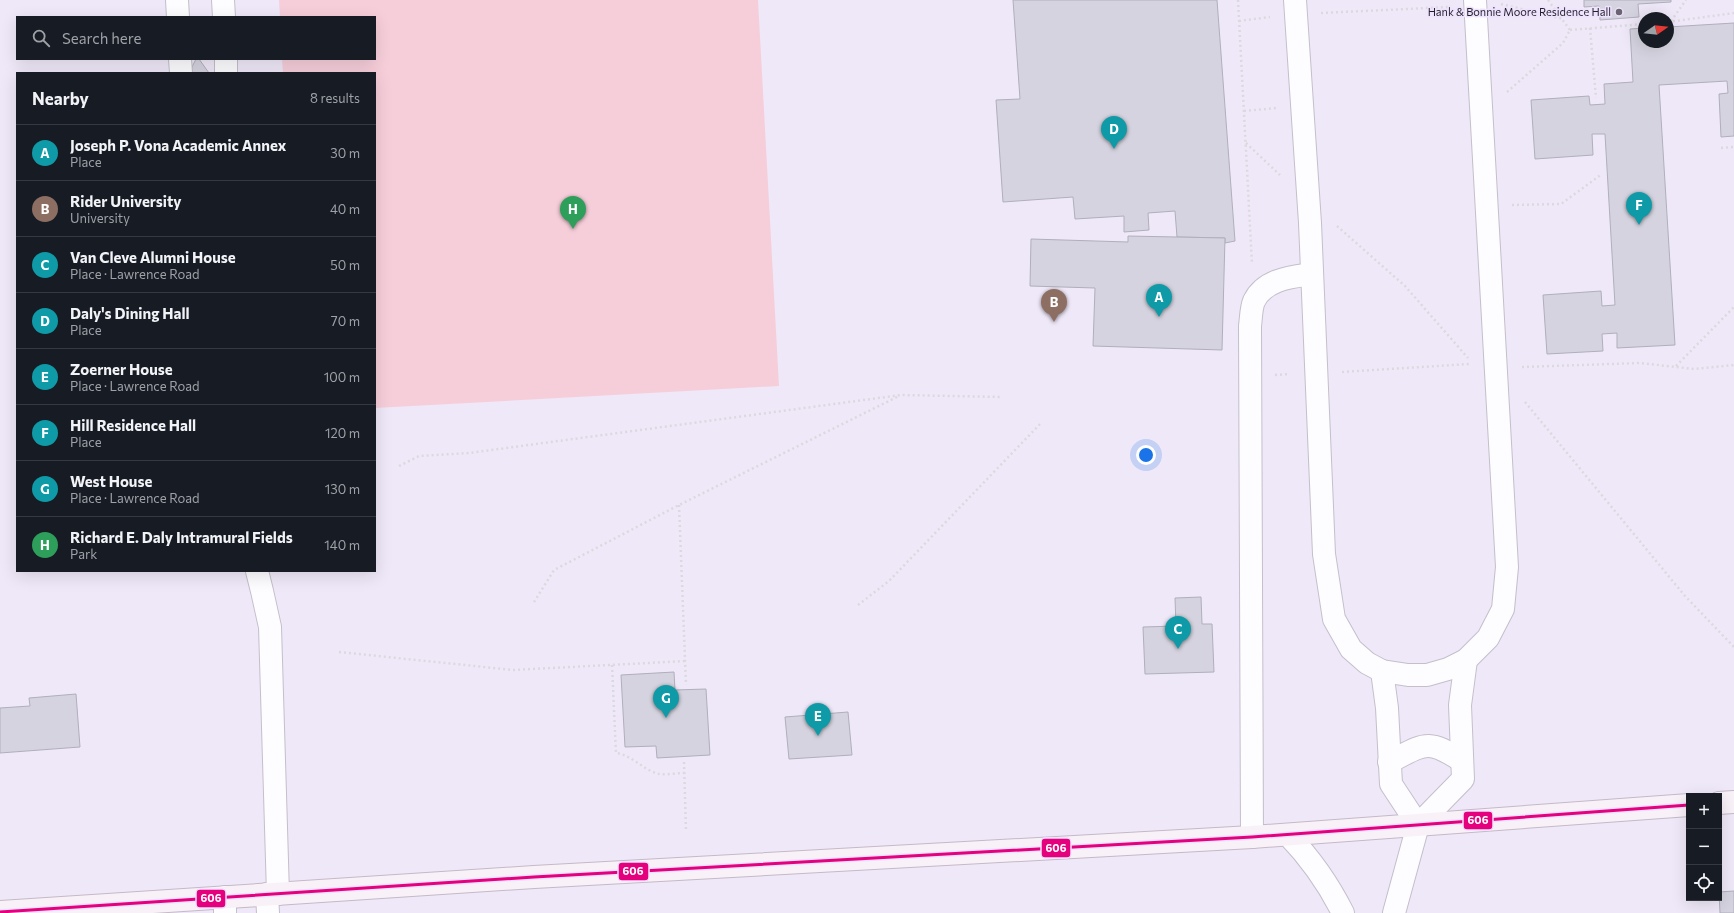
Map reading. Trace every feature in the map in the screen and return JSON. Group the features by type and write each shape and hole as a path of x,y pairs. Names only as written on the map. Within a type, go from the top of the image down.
{"main road":[{"path":"1722,803 1734,802"},
{"path":"0,912 225,905 534,877 1288,835 1686,805"}],"street":[{"path":"177,0 178,16"},
{"path":"223,0 224,16"},
{"path":"1295,0 1310,223 1324,554 1334,619 1351,650 1366,663 1382,671 1408,675 1427,675 1448,669 1466,660 1488,638 1504,609 1507,567 1475,0"},
{"path":"180,60 181,72"},
{"path":"226,60 226,72"},
{"path":"1252,837 1250,326 1254,302 1266,286 1284,278 1312,274"},
{"path":"257,572 270,628 271,900"},
{"path":"1394,913 1418,825 1463,779 1460,705 1466,660"},
{"path":"1382,671 1387,708 1391,784 1418,825"},
{"path":"1389,762 1420,747 1430,745 1439,747 1462,761"},
{"path":"1288,835 1310,859 1334,895 1343,913"}],"path":[{"path":"1238,0 1252,264"},
{"path":"1548,0 1570,30"},
{"path":"1674,16 1686,0"},
{"path":"1496,2 1563,19"},
{"path":"1319,13 1450,7"},
{"path":"1674,21 1734,13"},
{"path":"1239,21 1275,17"},
{"path":"1570,30 1638,24"},
{"path":"1590,28 1596,98"},
{"path":"1501,96 1563,43 1570,30"},
{"path":"1245,143 1282,177"},
{"path":"1721,148 1734,147"},
{"path":"1509,205 1561,204 1602,174"},
{"path":"1334,223 1405,286 1473,364 1340,372"},
{"path":"1676,366 1734,307"},
{"path":"1517,367 1640,363 1694,369 1734,365"},
{"path":"399,466 419,456 469,453 901,395 1002,397"},
{"path":"534,602 554,570 679,505 901,395"},
{"path":"1523,400 1685,596 1734,647"},
{"path":"858,604 889,581 1042,422"},
{"path":"679,505 686,685"},
{"path":"339,652 512,670 686,661"},
{"path":"612,664 616,753 624,754 650,770 660,774 685,773"},
{"path":"684,762 686,832"}],"shaded area":[{"path":"279,0 758,0 779,386 376,408 376,72 283,72 282,60 376,60 376,16 280,16"}],"building":[{"path":"1013,0 1217,0 1235,241 1225,243 1225,238 1177,237 1175,211 1148,213 1149,230 1124,232 1124,216 1075,219 1073,197 1003,202 996,100 1020,99"},
{"name":"Hank & Bonnie Moore Residence Hall","path":"1584,0 1671,0 1671,2 1638,4 1638,17 1600,20 1599,6 1584,7"},
{"path":"1734,23 1734,136 1721,137 1719,94 1728,93 1727,81 1659,85 1675,345 1617,348 1617,333 1602,334 1603,351 1547,354 1543,295 1601,291 1602,306 1615,305 1605,134 1592,134 1593,155 1535,159 1531,100 1589,96 1590,105 1605,104 1604,84 1633,82 1630,29 1638,28 1638,48 1674,48 1674,27"},
{"path":"196,60 200,60 208,72 190,72"},
{"path":"1128,236 1225,238 1222,350 1093,346 1095,288 1030,286 1031,239 1128,242"},
{"path":"1201,597 1202,624 1212,624 1214,672 1145,674 1143,627 1176,626 1175,598"},
{"path":"674,672 675,690 706,689 710,755 657,758 656,746 625,747 621,675"},
{"path":"76,694 80,747 0,753 0,708 30,706 29,698"},
{"path":"848,712 852,755 789,759 785,717"},
{"path":"1734,891 1734,913 1720,913 1719,901 1722,901 1722,892"}],"transit line":[{"name":"606","path":"0,912 534,877 1252,837 1686,805"}],"place":[{"name":"Hank & Bonnie Moore Residence Hall","path":"1619,12"},
{"name":"Daly's Dining Hall","path":"1114,149"},
{"name":"Hill Residence Hall","path":"1639,225"},
{"name":"Richard E. Daly Intramural Fields","path":"573,229"},
{"name":"Joseph P. Vona Academic Annex","path":"1159,317"},
{"name":"Rider University","path":"1054,322"},
{"name":"Van Cleve Alumni House","path":"1178,649"},
{"name":"West House","path":"666,718"},
{"name":"Zoerner House","path":"818,736"}]}
